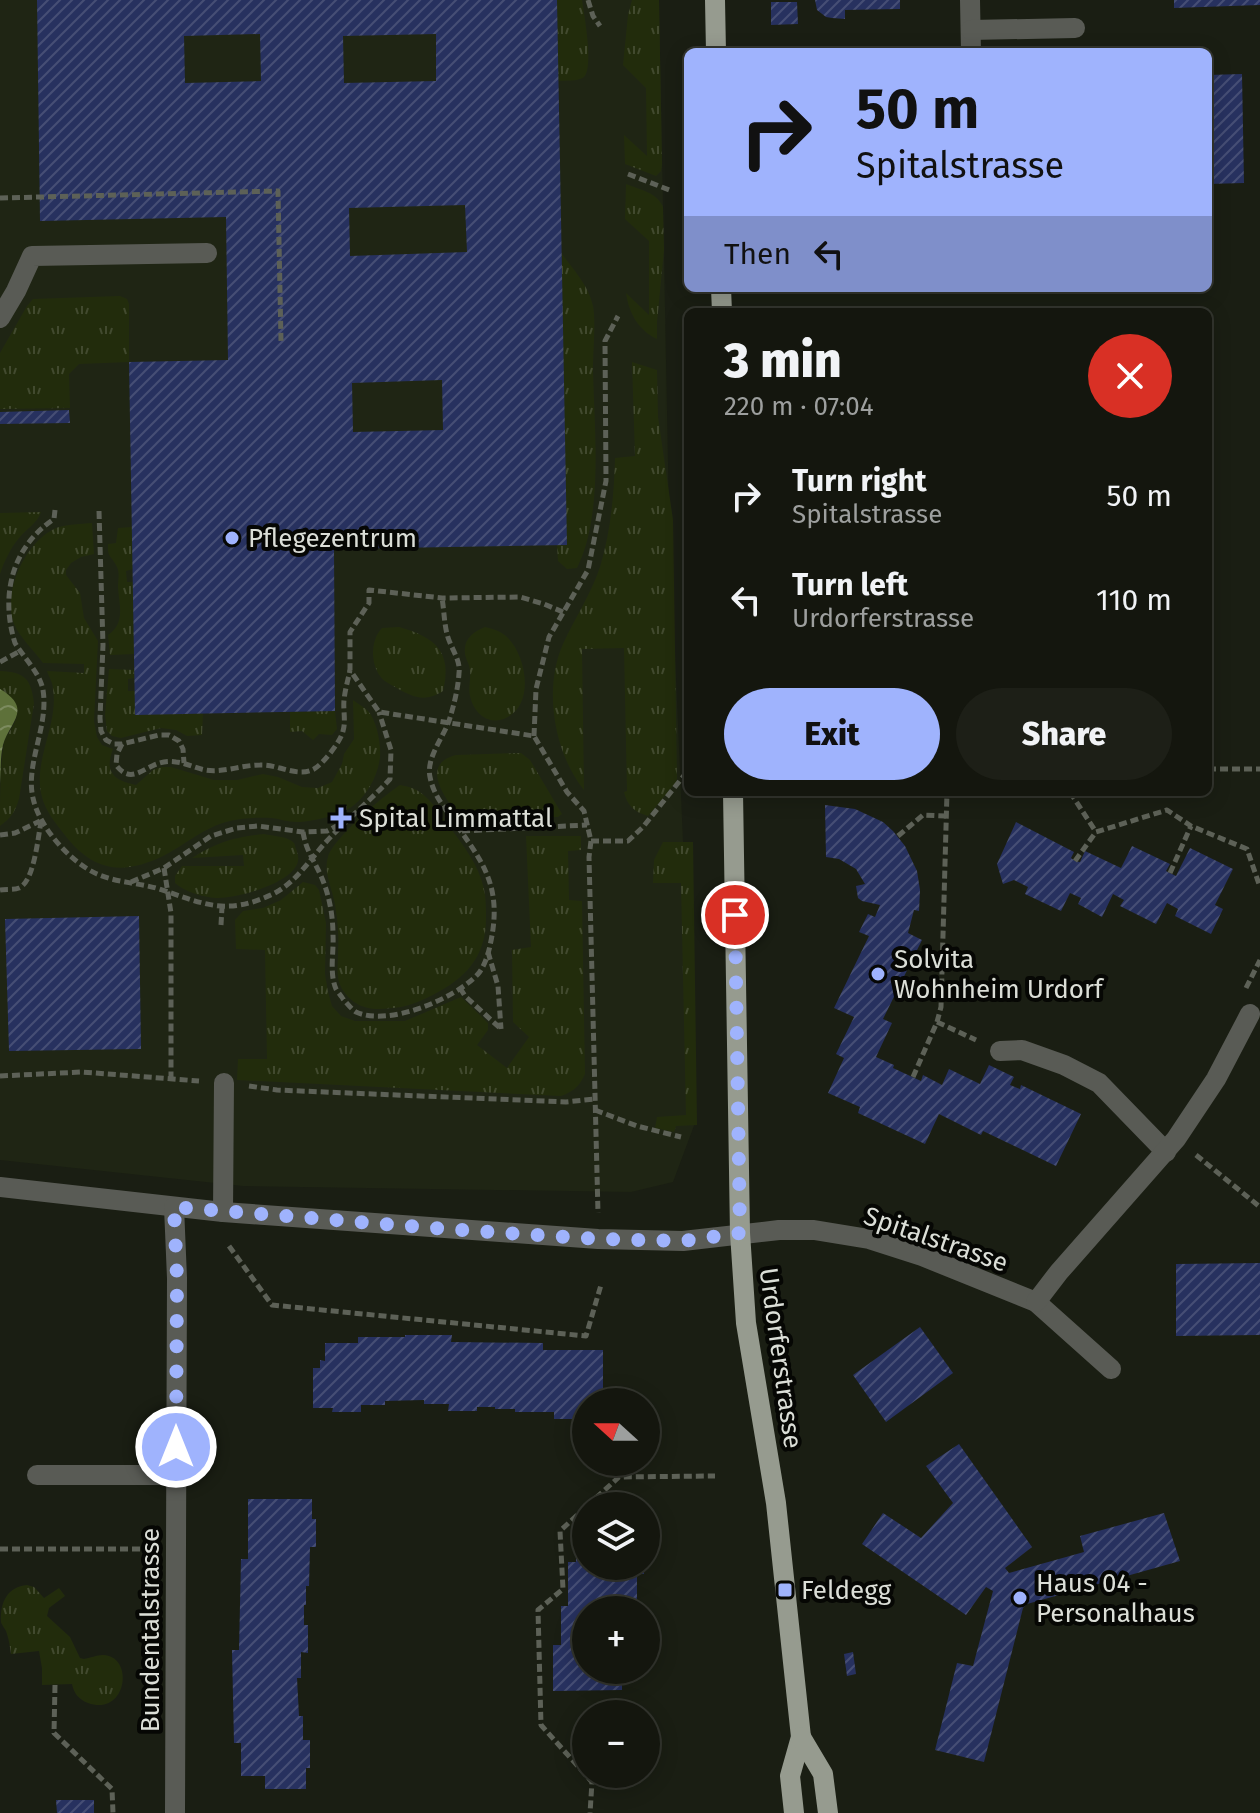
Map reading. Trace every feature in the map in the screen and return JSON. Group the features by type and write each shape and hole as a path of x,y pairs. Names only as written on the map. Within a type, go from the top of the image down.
{"main road":[{"path":"715,0 716,48"},
{"name":"Urdorferstrasse","path":"733,796 740,1233 746,1323 776,1503 801,1737 790,1776 794,1813"},
{"name":"Urdorferstrasse","path":"801,1737 823,1774 828,1813"}],"street":[{"path":"970,0 971,48"},
{"path":"971,30 1075,28"},
{"path":"0,318 32,256 207,253"},
{"path":"1036,1302 1171,1145 1216,1079 1250,1014"},
{"path":"1000,1051 1022,1050 1064,1065 1099,1083 1171,1145"},
{"path":"223,1212 224,1083"},
{"name":"Spitalstrasse","path":"0,1187 223,1212 598,1239 683,1241 740,1233 814,1230 869,1239 922,1256 1036,1302 1111,1369"},
{"name":"Bundentalstrasse","path":"174,1207 177,1278 175,1813"},
{"path":"37,1475 176,1475"}],"path":[{"path":"588,0 600,26"},
{"path":"628,174 672,191"},
{"path":"0,198 278,191 281,341"},
{"path":"598,1239 591,841 584,811 567,792 534,736 536,689 549,637 588,570 606,481 605,341 618,316"},
{"path":"55,510 54,519 36,531 20,550 9,570 3,597 5,622 42,685 45,709 32,773 32,796 41,821 83,867 100,876 154,888 208,906 222,907 256,901 277,892 390,779 391,750 379,712 350,670"},
{"path":"99,511 103,645 101,731 106,740 114,744 169,735 179,741 184,763"},
{"path":"122,744 116,765 130,775 138,774 160,761 184,763 206,770 259,764 291,771 315,769 339,741 344,729 350,632 369,603 369,590 442,598 520,597 563,612"},
{"path":"303,832 311,859 326,886 331,908 336,990 354,1011 378,1016 410,1012 460,988 479,973 488,952 493,927 488,875 477,852 434,793 429,773 456,696 460,668 447,636 442,598"},
{"path":"0,662 20,651"},
{"path":"379,712 534,736"},
{"path":"1212,769 1260,769"},
{"path":"591,841 628,841 684,776"},
{"path":"913,1077 941,1007 947,796"},
{"path":"1073,796 1096,832"},
{"path":"1075,861 1096,832 1167,810 1191,826 1247,849 1260,887"},
{"path":"898,836 923,815 946,816"},
{"path":"130,883 164,868 211,836 237,828 258,826 303,832 327,831 349,819"},
{"path":"0,835 15,833 41,821"},
{"path":"0,890 20,887 27,880 33,868 41,821"},
{"path":"461,831 587,825"},
{"path":"1170,873 1191,826"},
{"path":"164,868 169,893 171,1079"},
{"path":"221,925 222,907"},
{"path":"460,988 501,1029 498,986 488,952"},
{"path":"937,1022 1000,1051"},
{"path":"0,1076 82,1072 277,1090 566,1102 595,1099"},
{"path":"595,1110 637,1126 681,1137"},
{"path":"1171,1145 1260,1207"},
{"path":"229,1246 272,1305 586,1336 601,1285"},
{"path":"603,1492 619,1477 715,1476"},
{"path":"572,1520 560,1531 563,1589 538,1610 541,1725 592,1782 590,1813"},
{"path":"0,1549 176,1548"},
{"path":"55,1685 54,1733 112,1789 113,1813"}],"shaded area":[{"name":"Spital Limmattal","path":"0,0 659,0 669,513 695,1123 673,1182 631,1192 243,1186 0,1160"}],"green space":[{"path":"557,0 582,0 588,63 584,77 578,80 558,81"},
{"path":"632,0 659,0 662,164 656,176 625,164 624,135 647,156 646,88 623,65"},
{"path":"626,184 652,195 663,207 664,250 657,339 640,326 627,300 626,293 649,315 649,241 625,219"},
{"path":"562,254 588,292 594,320 594,497 591,522 577,568 567,569 558,561 557,545"},
{"path":"120,296 127,299 129,304 129,362 79,364 69,374 70,408 0,409 0,353 33,299"},
{"path":"632,362 657,370 658,417 673,520 677,778 648,816 632,807 624,792 627,791 624,648 582,649 584,790 565,758 553,700 557,662 563,644 592,587 604,553 615,458 635,456"},
{"path":"41,512 13,546 0,574 0,513"},
{"path":"92,523 94,554 71,563 66,575 80,593 84,618 98,641 94,721 102,745 113,749 110,764 113,774 122,781 136,785 153,770 171,767 214,780 237,780 263,774 302,787 318,788 332,782 354,739 353,700 371,715 380,746 375,777 359,801 342,812 310,821 256,818 221,824 165,855 136,866 110,867 98,863 75,847 46,807 40,770 54,702 47,671 84,673 84,664 43,663 14,624 11,597 19,569 35,544 56,528"},
{"path":"132,527 133,569 126,571 127,582 133,582 134,654 110,655 108,635 117,625 120,607 118,572 109,555 108,544 116,543 118,528"},
{"path":"399,627 422,636 438,648 445,666 443,691 430,697 413,696 380,676 373,658 376,638 382,628"},
{"path":"485,627 507,637 524,670 524,695 519,706 511,715 500,720 480,714 469,693 470,669 465,654 466,644 473,634"},
{"path":"109,669 134,670 135,678 128,679 128,691 203,713 202,735 187,736 176,730 161,728 121,738 112,736 107,731 105,715"},
{"path":"0,671 25,678 34,703 19,799 12,814 0,826 4,743 17,714 12,700 0,689"},
{"path":"335,711 337,729 332,735 319,734 313,740 302,731 290,732 290,712"},
{"path":"521,753 530,760 562,814 558,817 460,818 439,784 439,767 445,760 456,755"},
{"path":"400,785 417,790 429,800 470,856 484,889 485,931 474,962 450,985 411,1004 371,1009 351,1000 339,981 338,923 327,863 332,849 348,829"},
{"path":"264,834 291,841 298,855 294,869 276,883 250,893 216,898 194,894 175,883 175,876 182,866 244,866 243,855 192,858 226,841"},
{"path":"526,836 581,836 581,850 568,851 569,900 582,901 585,1074 576,1088 561,1096 237,1080 238,1059 267,1059 265,950 236,949 235,920 243,911 263,908 281,900 303,882 315,885 319,890 326,923 325,974 328,992 332,1006 341,1016 355,1021 405,1021 461,997 488,1023 488,1030 477,1045 507,1068 529,1037 513,1022 512,950 531,947"},
{"path":"663,842 693,842 697,1125 676,1126 674,1132 655,1128 657,1117 686,1115 681,883 653,883 654,860"},
{"path":"27,1585 34,1587 44,1598 59,1588 65,1596 49,1608 47,1616 70,1637 80,1658 103,1655 113,1658 120,1665 122,1685 111,1702 101,1705 88,1703 77,1695 72,1684 42,1685 39,1651 11,1654 1,1622 2,1608 10,1592"}],"water":[{"path":"0,689 16,703 17,710 3,745 0,784"}],"building":[{"path":"37,0 557,0 567,545 334,549 335,711 135,715 129,362 228,360 226,217 40,221","holes":["260,34 261,81 185,83 184,36","436,34 436,81 344,83 343,36","465,205 467,252 350,256 349,208","442,380 443,430 353,432 352,383"]},
{"path":"815,0 900,0 900,9 845,10 845,19 832,18 817,10"},
{"path":"1174,0 1260,0 1260,5 1174,8"},
{"path":"771,2 797,2 798,24 771,25"},
{"path":"1242,74 1244,183 1212,184 1212,75"},
{"path":"69,410 70,423 0,424 0,412"},
{"name":"Solvita Wohnheim Urdorf","path":"825,805 855,809 883,822 905,846 917,871 919,911 914,910 908,933 922,940 883,1019 892,1023 876,1057 921,1081 923,1075 942,1085 949,1069 980,1084 989,1065 1014,1077 1010,1085 1020,1089 1021,1085 1081,1114 1056,1166 939,1114 925,1144 858,1113 860,1107 828,1093 844,1058 836,1054 854,1017 834,1008 869,936 859,932 868,914 875,917 880,905 858,898 856,886 865,884 856,869 839,859 826,857"},
{"path":"1016,822 1074,852 1071,858 1075,861 1080,862 1085,851 1121,868 1132,846 1170,864 1166,871 1176,876 1190,848 1233,869 1215,905 1223,909 1211,934 1175,916 1178,909 1167,903 1156,924 1120,906 1124,900 1113,894 1102,917 1078,904 1081,898 1070,893 1061,911 1025,894 1028,887 1014,880 1003,884 997,864"},
{"path":"139,916 141,1049 9,1051 5,919"},
{"path":"1260,1263 1260,1335 1176,1336 1176,1264"},
{"path":"920,1327 953,1373 886,1422 853,1375"},
{"path":"452,1335 451,1342 543,1343 543,1350 603,1350 603,1388 572,1388 572,1419 554,1419 554,1412 515,1412 515,1409 495,1407 477,1407 477,1411 448,1411 449,1404 424,1404 424,1400 361,1405 361,1412 332,1412 333,1408 313,1408 313,1368 320,1368 320,1360 325,1361 325,1343 358,1343 358,1337"},
{"name":"Haus 04 - Personalhaus","path":"959,1444 1032,1547 1005,1568 1009,1573 1084,1552 1080,1536 1164,1513 1180,1561 1027,1604 1023,1608 984,1762 935,1750 957,1663 973,1666 993,1591 986,1587 966,1615 862,1544 883,1513 921,1538 953,1503 926,1466"},
{"path":"248,1499 312,1499 312,1519 316,1519 316,1547 310,1547 309,1586 306,1586 304,1605 308,1653 301,1652 301,1678 297,1678 303,1740 310,1740 306,1789 265,1789 265,1776 241,1776 241,1743 234,1743 232,1650 239,1650 241,1559 248,1559"},
{"path":"568,1562 572,1562 572,1580 637,1580 637,1596 572,1596 572,1684 622,1684 622,1690 553,1691 553,1645 561,1645 561,1606 568,1606"},
{"path":"853,1652 856,1674 847,1676 844,1654"},
{"path":"56,1800 94,1800 94,1813 57,1813"}],"place":[{"name":"Pflegezentrum","path":"232,538"},
{"name":"Spital Limmattal","path":"341,818"},
{"name":"Solvita Wohnheim Urdorf","path":"878,974"},
{"name":"Feldegg","path":"785,1590"},
{"name":"Haus 04 - Personalhaus","path":"1020,1598"}],"route":[{"path":"176,1447 177,1278 174,1207 598,1239 683,1241 740,1233 735,915"}]}
